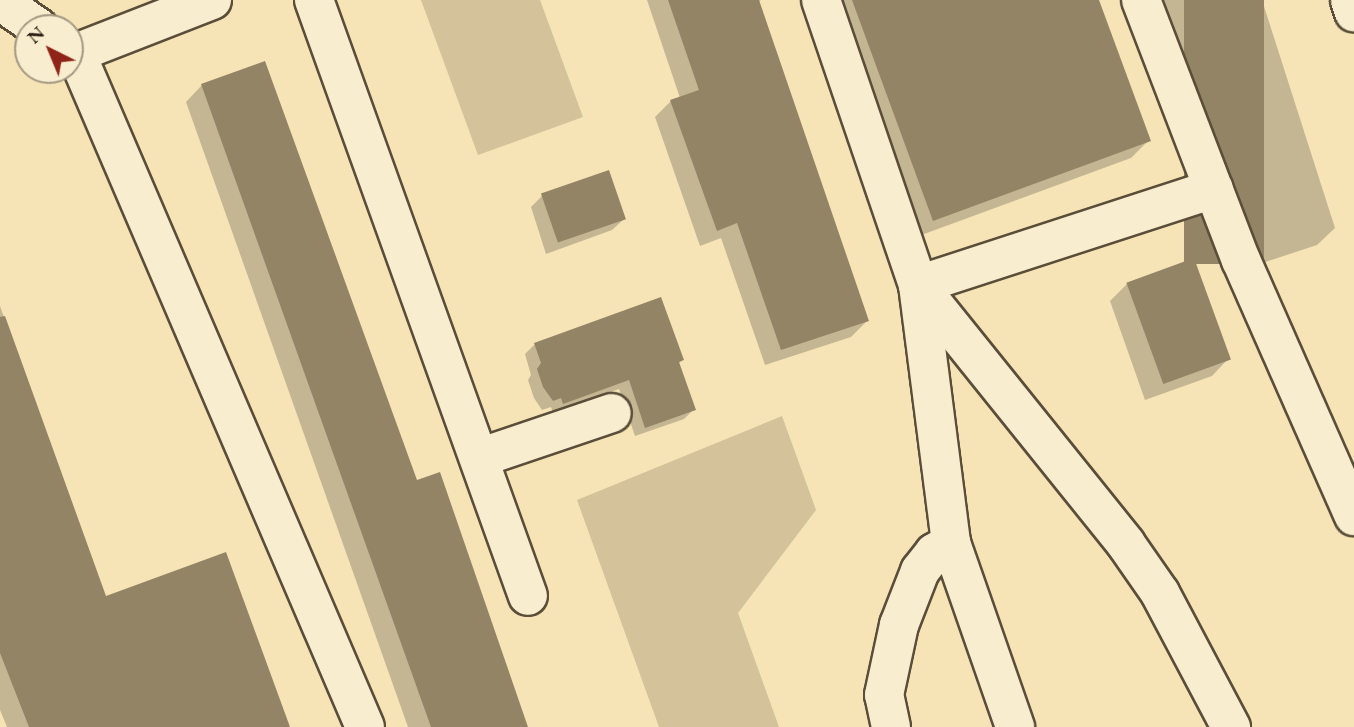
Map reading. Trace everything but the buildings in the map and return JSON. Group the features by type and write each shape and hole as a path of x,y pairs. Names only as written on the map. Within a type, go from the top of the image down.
{"lane":[{"path":"314,0 528,596"},
{"path":"821,0 918,285 951,543 1015,727"},
{"path":"1142,0 1241,260 1354,516"},
{"path":"1350,0 1354,12"},
{"path":"0,1 19,14"},
{"path":"84,47 205,1"},
{"path":"84,76 365,727"},
{"path":"918,285 1214,189"},
{"path":"918,285 1126,544 1160,593 1231,727"},
{"path":"479,458 612,413"},
{"path":"891,727 884,695 899,625 920,571 934,553 951,543"}],"shaded area":[{"path":"421,0 540,0 583,117 478,155"},
{"path":"782,416 816,510 738,613 779,727 659,727 577,500"}]}
